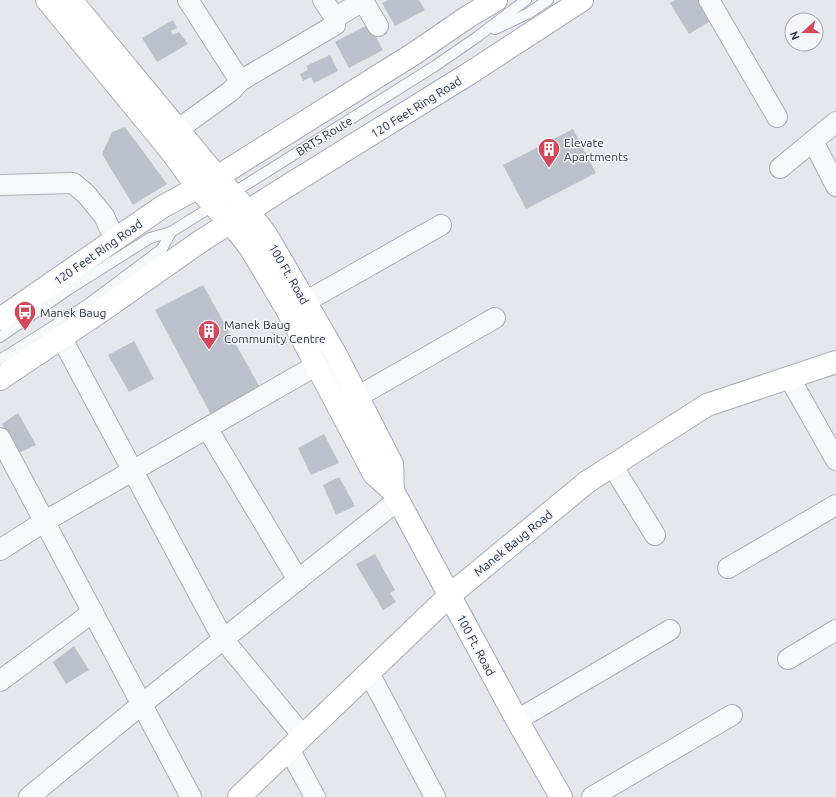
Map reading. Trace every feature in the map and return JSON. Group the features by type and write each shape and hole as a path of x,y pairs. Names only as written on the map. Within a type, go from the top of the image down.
{"main road":[{"path":"47,0 170,150 198,188"},
{"path":"71,0 217,177 416,53 469,16 496,0"},
{"name":"120 Feet Ring Road","path":"230,223 470,73 582,0"},
{"name":"120 Feet Ring Road","path":"1,322 162,207 217,177"},
{"name":"100 Ft. Road","path":"217,177 248,211 267,236 335,353 392,464 396,496"},
{"name":"100 Ft. Road","path":"198,188 230,223 251,249 285,306 374,474 396,496 517,720 561,797"},
{"path":"0,379 201,241 230,223"},
{"name":"Manek Baug Road","path":"239,797 450,595 587,482 707,405 836,362"}],"street":[{"path":"188,0 240,81"},
{"path":"177,130 231,91 240,81 335,25 335,18 323,0"},
{"path":"335,18 363,0 378,26"},
{"path":"709,0 777,117"},
{"path":"780,168 836,122"},
{"path":"813,141 836,186"},
{"path":"0,184 73,183 86,194 104,216 115,240"},
{"path":"305,302 441,225"},
{"path":"357,397 495,318"},
{"path":"61,337 223,639 296,743 315,797"},
{"path":"0,550 45,521 317,365"},
{"path":"789,378 836,460"},
{"path":"207,428 298,580"},
{"path":"0,438 191,797"},
{"path":"612,465 655,535"},
{"path":"29,797 142,704 298,580 396,496"},
{"path":"728,568 836,505"},
{"path":"0,681 93,612"},
{"path":"517,720 670,630"},
{"path":"788,659 836,630"},
{"path":"369,673 435,797"},
{"path":"592,797 732,715"}],"lane":[{"name":"BRTS Route","path":"1,322 69,290 150,238 171,232 329,134 477,37 526,0"},
{"name":"BRTS Route","path":"477,37 529,13 548,0"},
{"name":"BRTS Route","path":"0,360 87,305 162,249 171,232"}],"building":[{"path":"388,0 419,0 425,10 395,26 382,3"},
{"path":"675,0 703,0 714,19 689,34 670,3"},
{"path":"173,20 177,28 171,31 173,35 179,32 188,44 157,62 142,38"},
{"path":"369,24 383,50 349,68 335,42"},
{"path":"330,55 338,71 314,83 311,77 303,81 300,74 308,70 306,66"},
{"path":"125,127 167,184 133,205 102,154 112,132"},
{"name":"Elevate Apartments","path":"573,129 596,173 526,209 503,165"},
{"name":"Manek Baug Community Centre","path":"203,285 263,393 214,420 155,310"},
{"path":"134,341 154,379 129,392 108,355"},
{"path":"18,413 36,445 17,454 2,424"},
{"path":"324,434 339,463 311,475 298,448"},
{"path":"339,477 355,506 336,515 323,485"},
{"path":"375,554 395,590 390,593 396,602 383,610 356,564"},
{"path":"74,646 89,670 66,684 53,662"}],"place":[{"name":"Elevate Apartments","path":"549,168"},
{"name":"Manek Baug","path":"25,332"},
{"name":"Manek Baug Community Centre","path":"209,350"}]}
